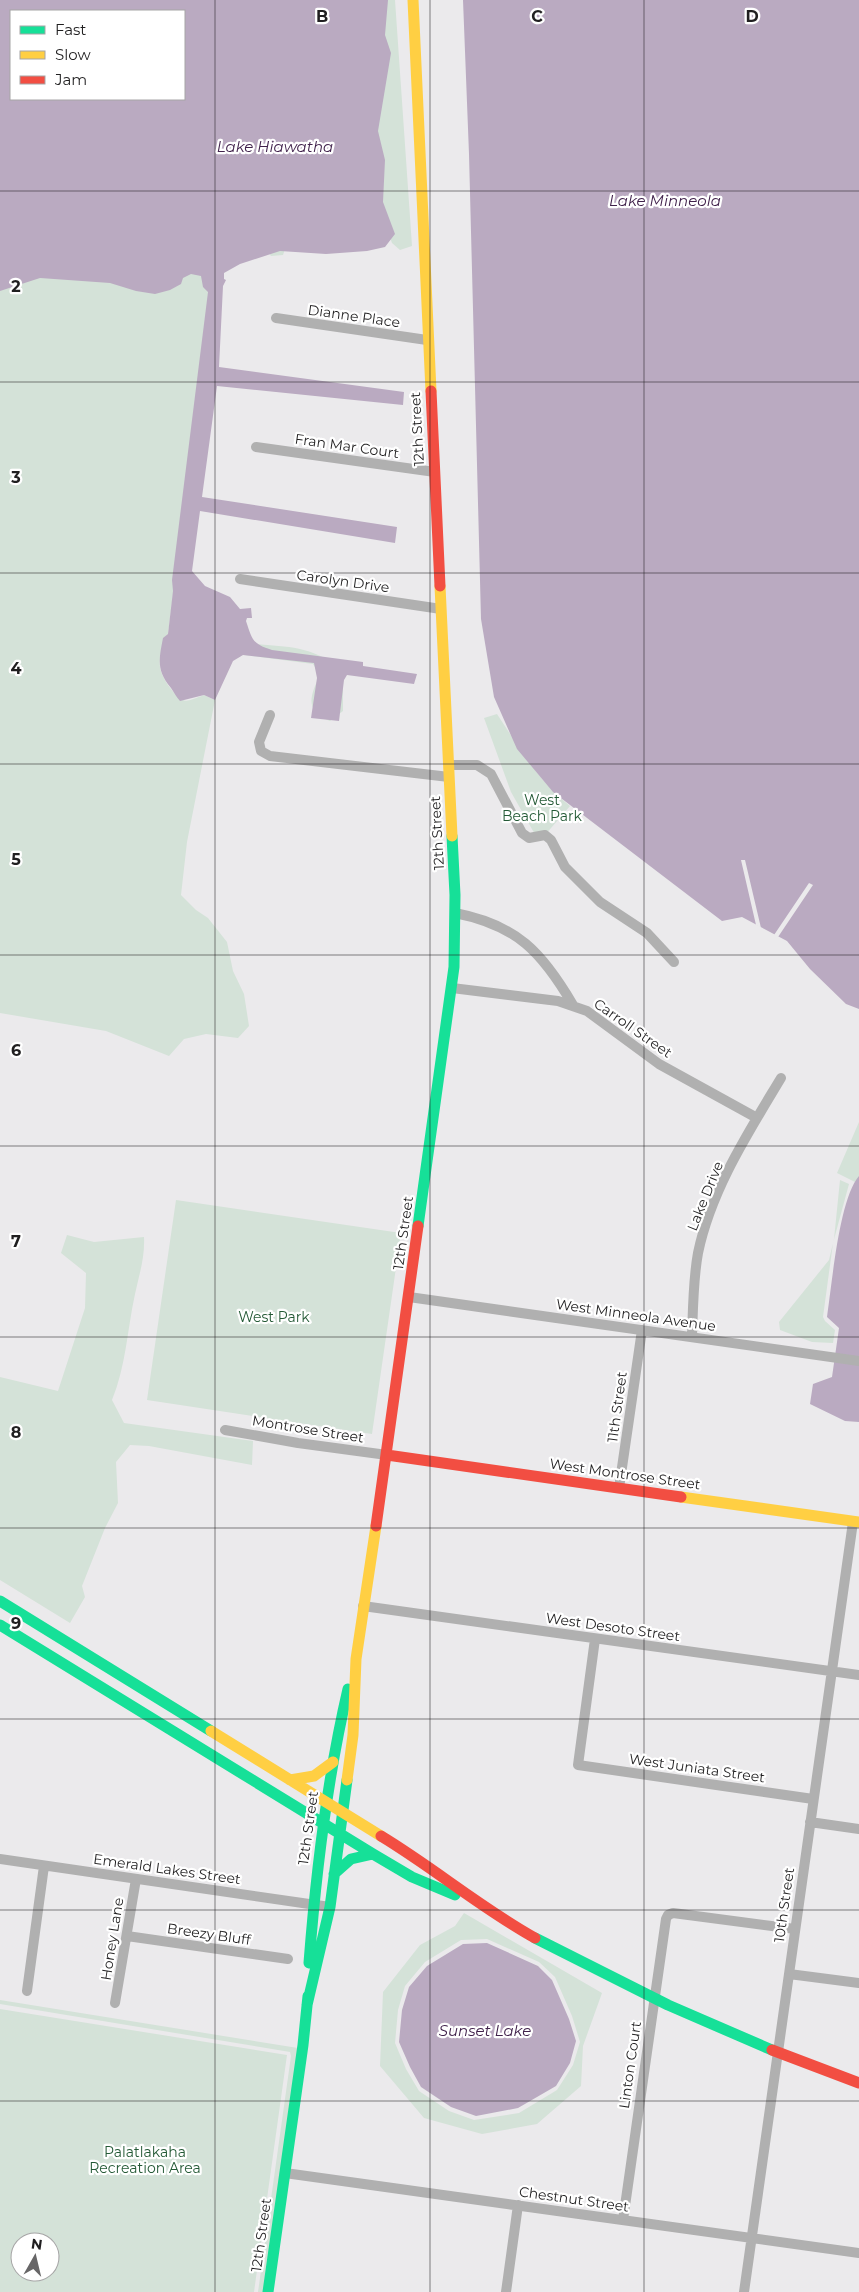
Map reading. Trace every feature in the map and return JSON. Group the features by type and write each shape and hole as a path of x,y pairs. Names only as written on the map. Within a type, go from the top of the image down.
{"main road":[{"name":"12th Street","path":"307,2004 330,1907 353,1735 356,1658 387,1455 452,988 455,914 435,472 427,340 413,0"},
{"name":"West Montrose Street","path":"387,1455 856,1522"},
{"path":"0,1601 422,1861 485,1907 566,1954 654,1997 777,2052 859,2083"},
{"path":"0,1625 412,1877 485,1907"},
{"name":"12th Street","path":"268,2292 307,2004 313,1904 324,1823 337,1732 356,1658"},
{"path":"290,1780 304,1780 316,1777 333,1762"},
{"path":"334,1874 354,1856 373,1854"}],"street":[{"name":"Dianne Place","path":"276,318 427,340"},
{"name":"Fran Mar Court","path":"256,447 435,472"},
{"name":"Carolyn Drive","path":"240,579 441,609"},
{"path":"270,715 259,742 261,752 270,756 449,778"},
{"path":"449,765 477,765 491,774 522,833 529,838 545,835 551,840 565,867 600,902 647,933 674,962"},
{"path":"455,914 492,922 517,936 547,964 573,1005"},
{"name":"Carroll Street","path":"452,988 558,1001 573,1005 599,1018 659,1064 757,1118"},
{"name":"Lake Drive","path":"692,1336 695,1271 705,1228 730,1167 781,1078"},
{"name":"West Minneola Avenue","path":"409,1297 859,1361"},
{"name":"11th Street","path":"619,1488 642,1330"},
{"name":"Montrose Street","path":"225,1430 298,1443 387,1455"},
{"name":"10th Street","path":"744,2292 813,1799 856,1522"},
{"name":"West Desoto Street","path":"363,1606 859,1675"},
{"name":"West Juniata Street","path":"595,1639 578,1765 813,1799"},
{"path":"337,1732 353,1735"},
{"path":"810,1822 859,1829"},
{"name":"Emerald Lakes Street","path":"0,1859 330,1907"},
{"path":"27,1991 44,1866"},
{"name":"Honey Lane","path":"115,2003 136,1879"},
{"name":"Linton Court","path":"623,2220 654,1997 668,1915 673,1913 795,1929"},
{"name":"Breezy Bluff","path":"127,1936 288,1959"},
{"path":"788,1974 859,1983"},
{"name":"Chestnut Street","path":"285,2173 859,2253"},
{"path":"506,2292 518,2205"}],"green space":[{"path":"377,0 395,0 412,246 400,250 392,243 388,232 287,243 283,255 271,256 266,249"},
{"path":"0,267 193,267 207,279 209,310 168,634 162,650 160,668 171,689 182,700 185,701 204,695 215,700 187,842 181,895 196,910 208,918 227,942 233,971 244,994 249,1026 238,1038 206,1034 184,1039 169,1056 106,1031 0,1013"},
{"path":"255,644 308,651 339,667 343,690 343,711 330,721 316,713 313,708 312,696 320,675 313,664 244,655"},
{"name":"West Beach Park","path":"497,714 539,775 570,806 545,835 537,838 511,792 484,718"},
{"path":"859,1122 859,1184 837,1173"},
{"path":"840,1180 849,1184 834,1238"},
{"name":"West Park","path":"176,1200 401,1233 372,1434 147,1400"},
{"path":"67,1235 94,1242 144,1237 143,1259 123,1361 112,1400 124,1423 253,1441 252,1465 149,1446 130,1445 116,1462 118,1503 105,1528 82,1586 85,1597 70,1623 0,1580 0,1377 58,1391 85,1308 86,1273 61,1253"},
{"path":"833,1243 823,1317 835,1330 833,1343 812,1342 780,1330 779,1322 829,1260"},
{"path":"464,1913 602,1993 583,2046 581,2086 537,2124 482,2134 424,2118 380,2066 383,1992 420,1945 455,1926","holes":["487,1939 539,1962 555,1977 572,2016 580,2042 573,2065 557,2090 519,2113 474,2120 449,2111 419,2091 406,2069 395,2043 398,2010 405,1986 425,1962 461,1940"]},
{"path":"0,2000 298,2048 263,2292 258,2292 291,2056 290,2052 0,2004"},
{"name":"Palatlakaha Recreation Area","path":"0,2009 287,2055 254,2292 0,2292"}],"water":[{"name":"Lake Hiawatha","path":"0,0 388,0 385,35 391,53 378,131 385,160 383,202 395,234 385,247 367,251 326,254 280,251 240,264 224,273 224,279 226,280 223,286 219,367 404,392 403,405 217,386 202,497 397,527 395,543 200,511 192,571 205,586 230,597 240,609 251,608 252,618 247,618 246,621 252,637 260,645 272,650 363,662 363,666 417,674 414,684 347,675 344,680 339,721 311,718 317,678 314,663 243,655 233,661 215,700 204,695 180,701 163,676 160,658 163,638 168,634 173,591 172,580 208,292 203,287 201,276 191,274 183,278 181,284 170,290 155,294 136,291 110,283 40,278 0,291"},
{"name":"Lake Minneola","path":"463,0 859,0 859,1009 846,1004 810,969 787,941 742,917 722,921 553,792 517,749 494,697 481,619 469,154"},
{"path":"859,1176 859,1422 845,1421 810,1404 813,1384 832,1377 839,1328 827,1317 831,1284 841,1222 852,1187"},
{"name":"Sunset Lake","path":"487,1943 538,1966 552,1980 569,2019 576,2041 570,2063 556,2086 518,2108 476,2116 451,2107 421,2087 399,2042 402,2010 409,1987 427,1966 463,1944"}],"pier":[{"path":"741,860 745,860 761,928 756,925"},
{"path":"809,883 813,885 778,937 774,935"}],"traffic: fast":[{"path":"418,1226 454,967 455,895 452,836"},
{"path":"0,1601 211,1731"},
{"path":"0,1625 373,1854 412,1877 455,1895"},
{"path":"309,1963 323,1825 348,1689"},
{"path":"307,2005 330,1907 347,1780"},
{"path":"334,1874 351,1859 373,1854"},
{"path":"535,1938 668,2005 772,2050"},
{"path":"268,2292 303,2045 308,1996"}],"traffic: slow":[{"path":"413,0 431,391"},
{"path":"440,586 452,836"},
{"path":"681,1497 859,1522"},
{"path":"347,1780 353,1735 356,1659 376,1526"},
{"path":"211,1731 381,1836"},
{"path":"290,1780 314,1776 333,1762"}],"traffic: jam":[{"path":"431,391 440,586"},
{"path":"376,1526 418,1226"},
{"path":"387,1455 681,1497"},
{"path":"381,1836 496,1914 535,1938"},
{"path":"772,2050 859,2083"}]}
